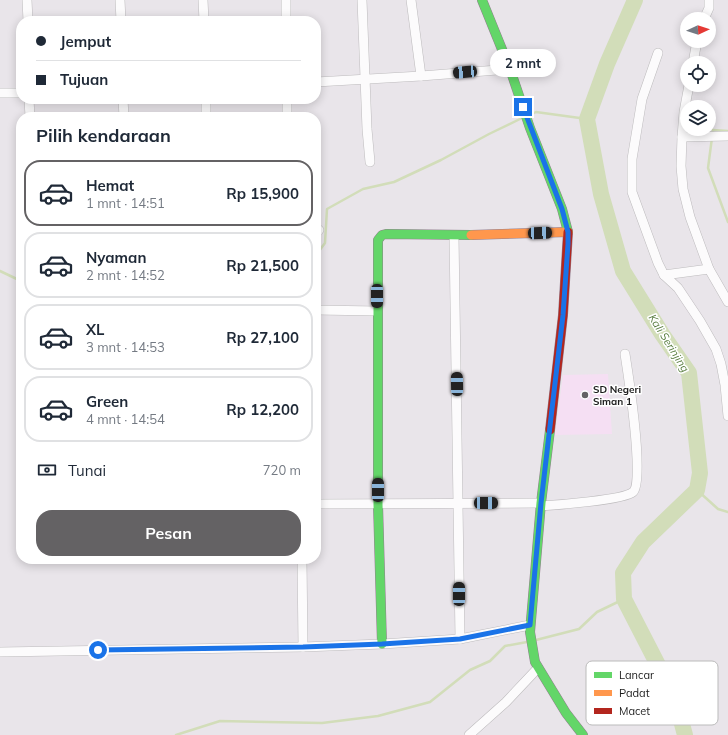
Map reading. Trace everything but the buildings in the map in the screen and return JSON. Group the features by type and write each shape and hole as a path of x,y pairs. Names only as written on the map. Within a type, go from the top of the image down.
{"main road":[{"path":"482,0 510,68 530,128 562,209 568,232 568,260 563,315 541,504 530,629 535,662 566,713 583,735"},
{"path":"382,644 378,504 378,240 386,234 454,236 568,232"}],"street":[{"path":"27,0 28,16"},
{"path":"120,0 121,16"},
{"path":"203,0 204,16"},
{"path":"286,0 286,16"},
{"path":"362,0 367,129 370,162"},
{"path":"412,0 421,76"},
{"path":"707,12 709,0"},
{"path":"658,53 642,100 632,159 632,192 658,263 664,275 678,288 700,321 716,349 726,386 728,416"},
{"path":"321,82 421,76 510,68"},
{"path":"688,92 682,137 681,166 683,189 690,217 709,269 728,302"},
{"path":"0,93 16,93"},
{"path":"682,137 728,136"},
{"path":"454,236 460,639"},
{"path":"664,275 709,269"},
{"path":"321,310 377,311"},
{"path":"321,504 541,504 615,497 630,494 636,489 637,482 636,444 625,354"},
{"path":"302,564 303,647"},
{"path":"0,652 303,647 382,644 460,639 530,629"},
{"path":"469,735 506,702 538,668"}],"shaded area":[{"name":"SD Negeri Siman 1","path":"608,374 612,434 555,435 563,375"}],"waterway":[{"name":"Kali Serinjing","path":"635,0 607,64 587,119 601,194 623,271 662,334 689,373 700,473 697,490 643,542 623,573 624,599 656,661"},
{"path":"530,115 536,112 587,119"},
{"path":"321,248 325,243 327,209 363,189 394,182 441,160 522,118"},
{"path":"728,131 713,130 708,168 728,222"},
{"path":"0,271 16,279"},
{"path":"697,490 718,509 728,512"},
{"path":"536,640 579,629 597,612 624,599"},
{"path":"176,735 220,721 322,723 378,716 430,702 470,670 490,661 505,646 527,642"},
{"name":"Kali Serinjing","path":"682,725 685,735"}],"traffic: fast":[{"path":"482,0 510,69 530,128 562,209 568,232"},
{"path":"382,644 378,504 378,240 382,235 386,234 471,235"},
{"path":"550,430 541,503 530,632 535,662 566,713 583,735"}],"traffic: slow":[{"path":"471,235 568,232"}],"traffic: jam":[{"path":"550,430 563,315 568,232"}],"place":[{"name":"SD Negeri Siman 1","path":"585,395"}],"route":[{"path":"98,650 303,647 382,644 460,639 530,625 541,503 563,315 568,260 568,232 562,209 523,107"}]}
